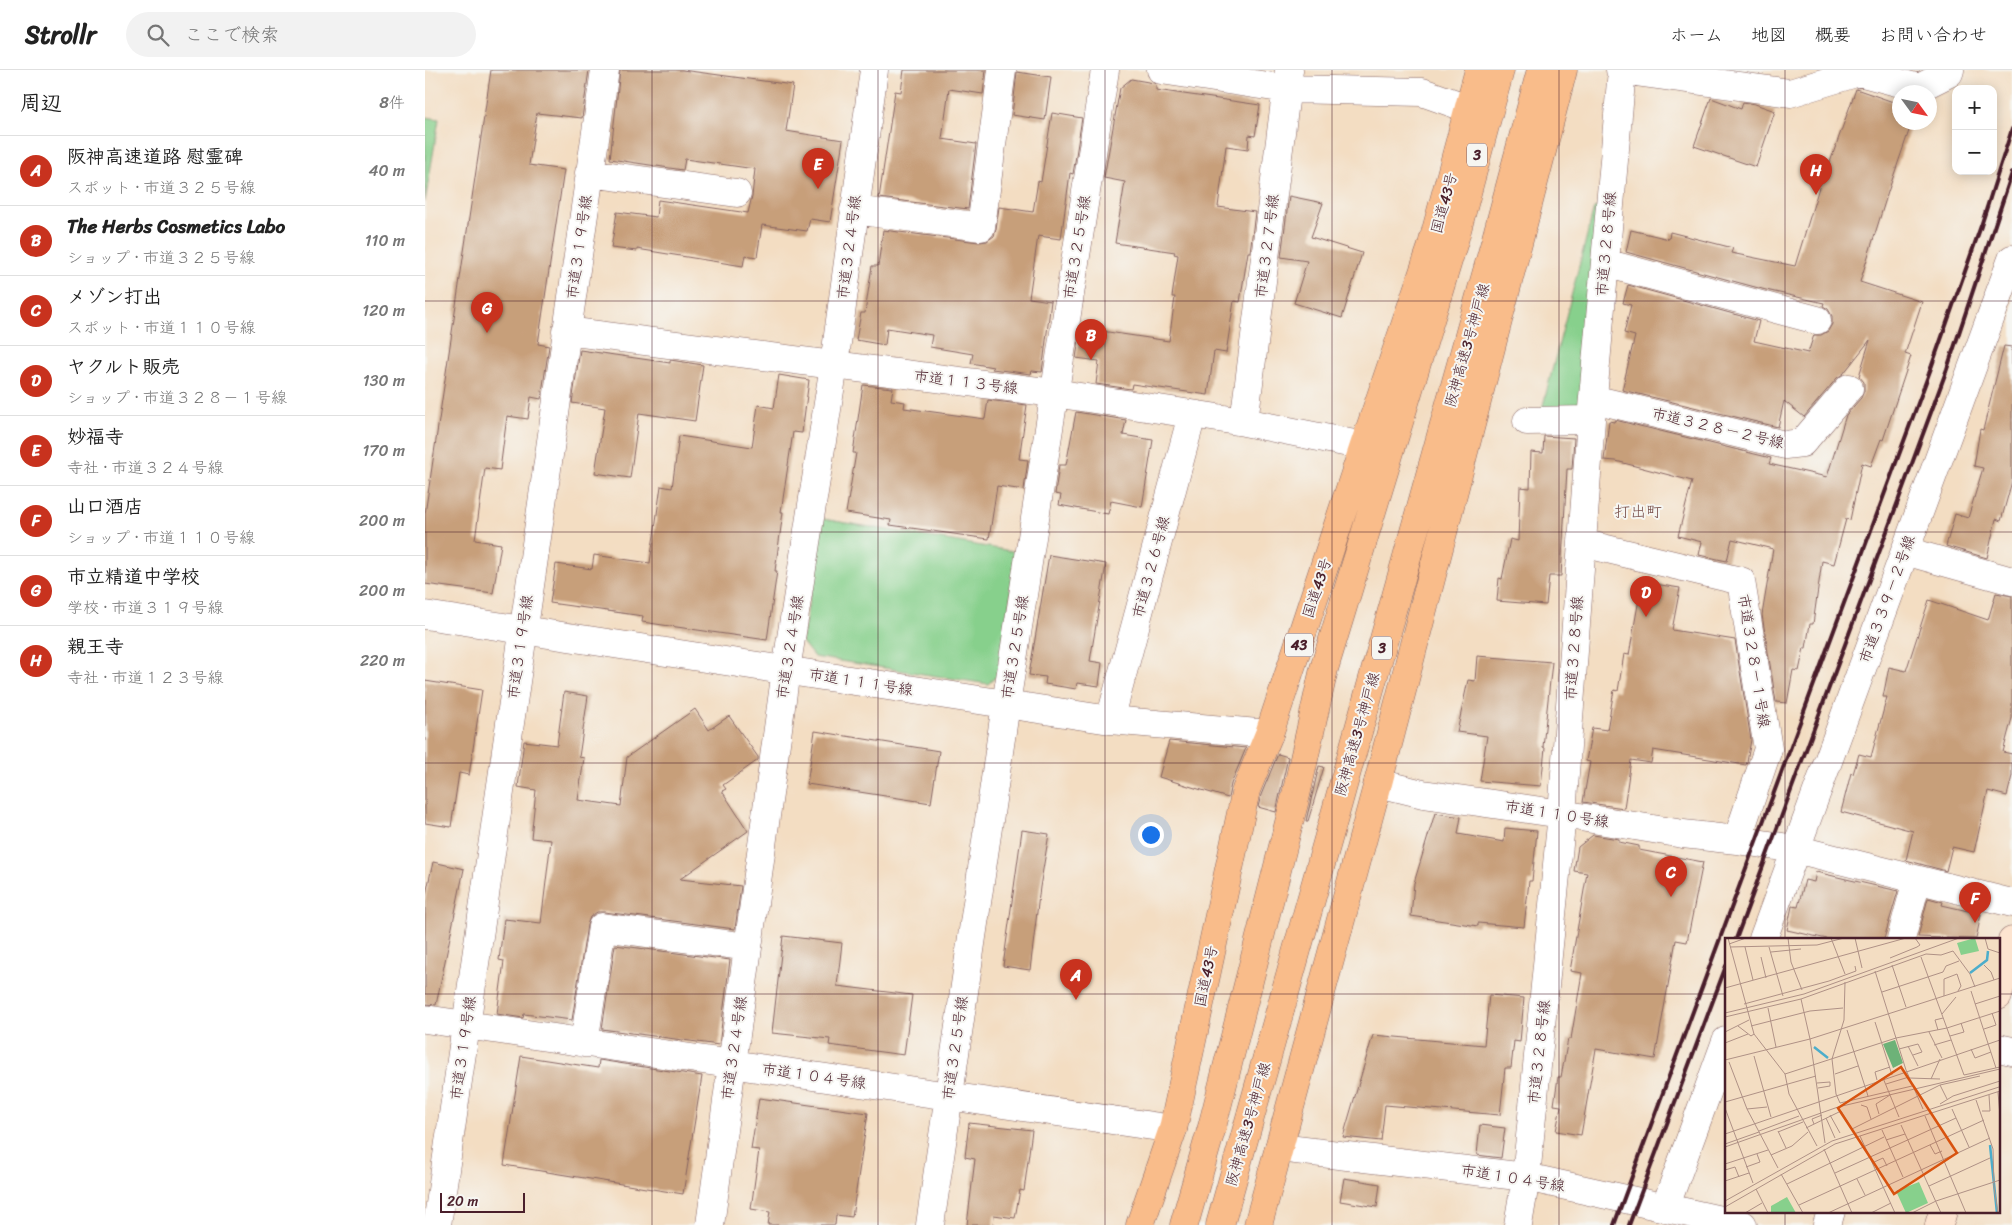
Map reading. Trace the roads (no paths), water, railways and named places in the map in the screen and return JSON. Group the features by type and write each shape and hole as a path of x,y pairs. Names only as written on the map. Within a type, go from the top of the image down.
{"highway":[{"name":"国道43号","path":"1140,1225 1173,1129 1246,790 1269,734 1431,249 1479,70"},
{"name":"3","path":"1184,1225 1212,1127 1296,795 1324,669 1454,241 1500,70"},
{"name":"阪神高速3号神戸線","path":"1220,1225 1492,256 1541,70"},
{"path":"1259,1225 1378,783 1563,70"},
{"path":"1135,1225 1173,1129"}],"street":[{"name":"市道３１９号線","path":"437,1225 605,70"},
{"name":"市道３２４号線","path":"709,1225 787,670 834,366 853,210 874,70"},
{"path":"853,210 981,227 1002,70"},
{"name":"市道３２５号線","path":"930,1225 1006,704 1105,70"},
{"path":"1161,70 1288,79 1421,92 1470,109"},
{"path":"1621,70 1790,93 1859,72 1919,88 1949,71"},
{"name":"市道３２８号線","path":"1517,1225 1526,1177 1562,814 1592,410 1621,70"},
{"name":"市道３２７号線","path":"1244,422 1288,79"},
{"path":"589,173 737,193"},
{"name":"市道３３９－２号線","path":"1763,938 2012,259"},
{"path":"1605,263 1817,320"},
{"name":"市道１１３号線","path":"566,331 1054,393 1244,422 1364,446"},
{"name":"市道３２８－２号線","path":"1527,421 1592,410 1785,445 1802,443 1849,388"},
{"name":"市道３２６号線","path":"1110,720 1192,415"},
{"name":"市道３２８－１号線","path":"1582,543 1741,580 1768,749 1737,840"},
{"path":"1905,551 2012,581"},
{"name":"市道１１１号線","path":"425,615 1110,720 1269,734"},
{"name":"市道１１０号線","path":"1378,783 1423,794 1683,834 1795,849"},
{"path":"1795,849 2012,903"},
{"path":"1901,938 1917,880"},
{"path":"584,1043 602,926 748,946"},
{"path":"1999,992 2012,941"},
{"name":"市道１０４号線","path":"425,1019 1173,1129"},
{"path":"1665,1208 1725,1045"},
{"path":"1999,1048 2012,1051"},
{"name":"市道１０４号線","path":"1279,1148 1526,1177 1743,1225"},
{"path":"1827,1225 1831,1212"},
{"path":"1939,1225 1943,1212"}],"railway":[{"path":"1614,1225 1931,368 1981,226 2012,129"},
{"path":"1736,938 1947,369 2012,173"},
{"path":"1629,1225 1725,969"}],"place":[{"name":"妙福寺","path":"818,189"},
{"name":"親王寺","path":"1816,195"},
{"name":"市立精道中学校","path":"487,333"},
{"name":"The Herbs Cosmetics Labo","path":"1091,360"},
{"name":"ヤクルト販売","path":"1646,617"},
{"name":"メゾン打出","path":"1671,897"},
{"name":"山口酒店","path":"1975,923"},
{"name":"阪神高速道路 慰霊碑","path":"1076,1000"}],"district":[{"name":"打出町","path":"1638,511"}]}
